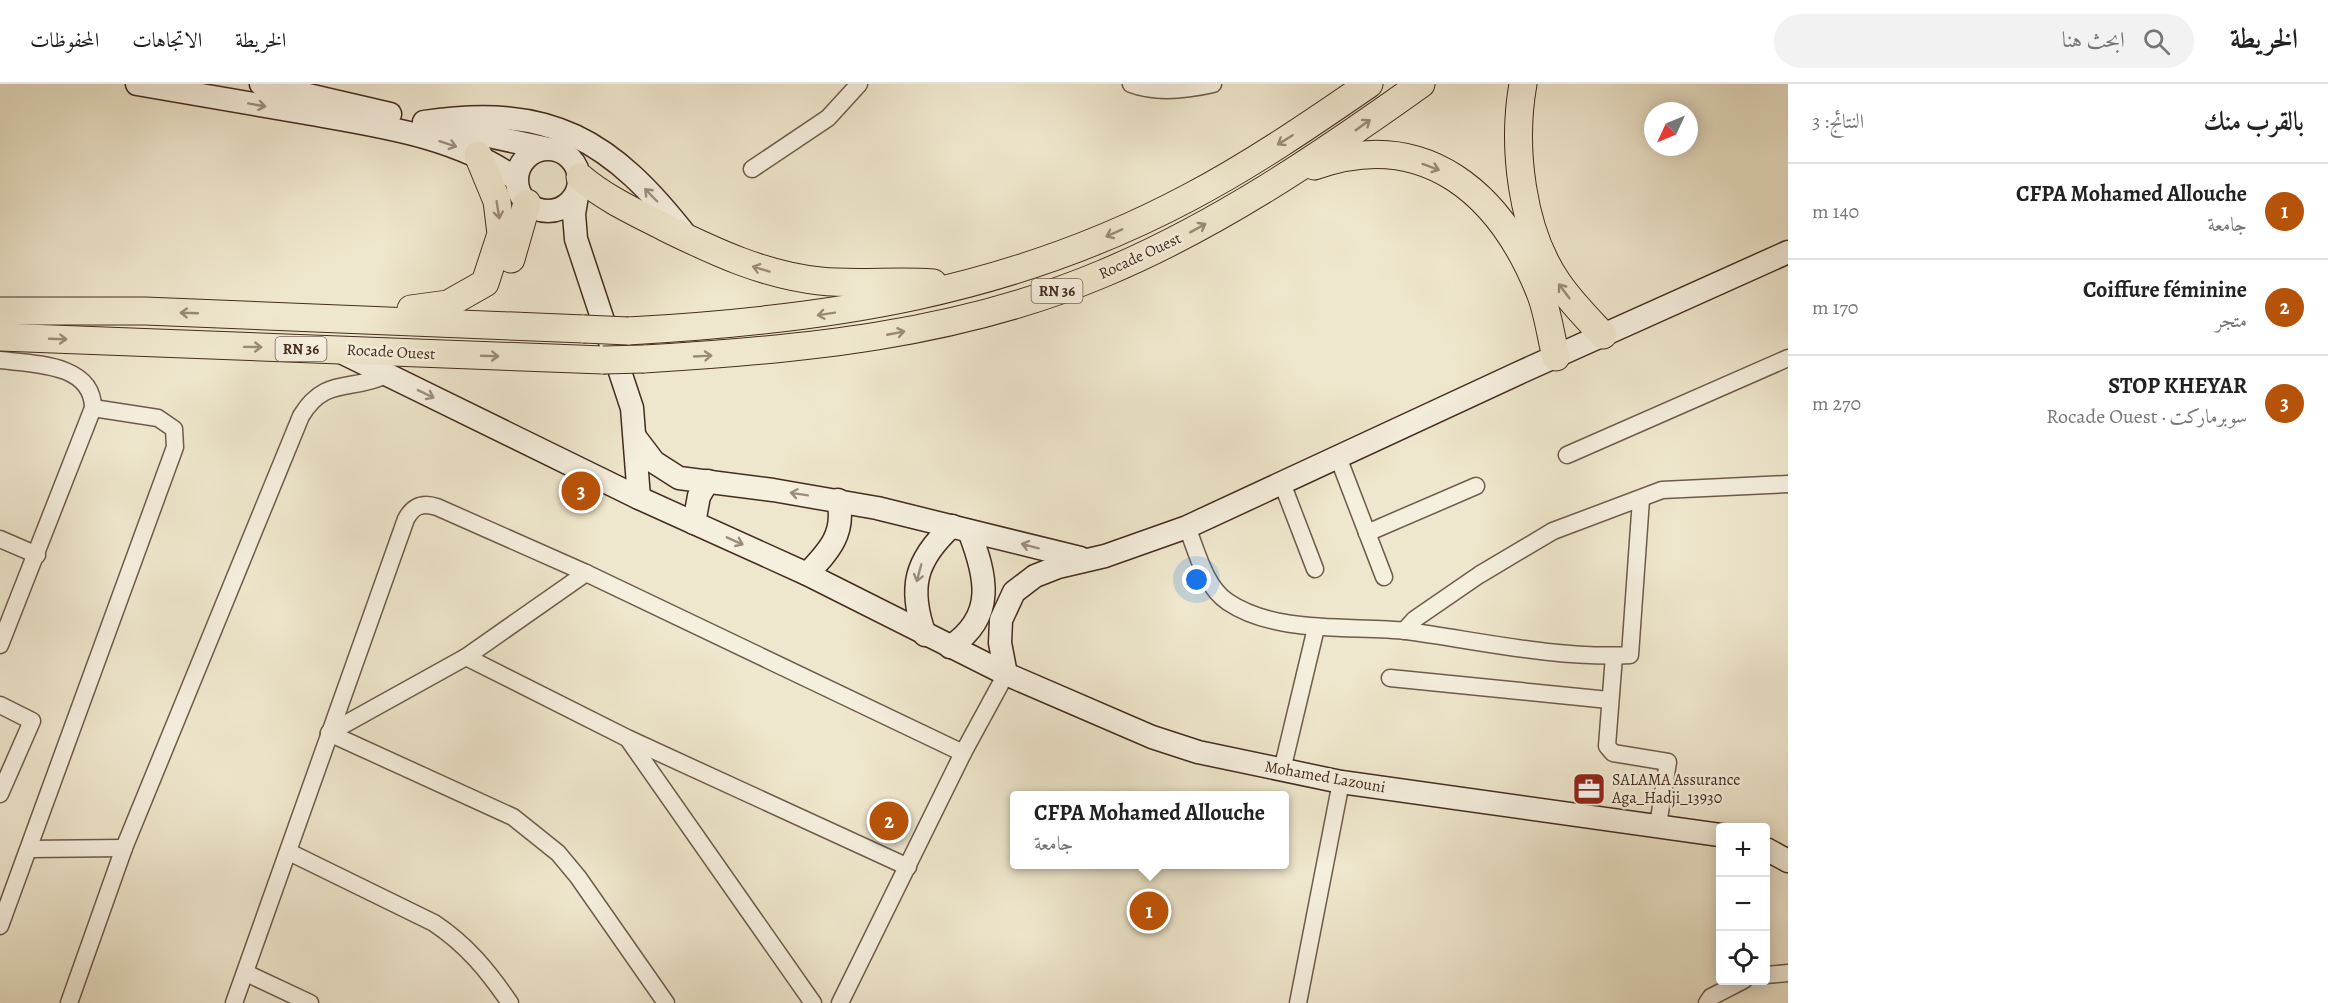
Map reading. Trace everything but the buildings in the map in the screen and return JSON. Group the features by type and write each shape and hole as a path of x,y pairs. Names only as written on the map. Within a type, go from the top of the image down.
{"highway":[{"name":"Rocade Ouest","path":"0,311 145,312 340,318 628,331 793,318 898,301 964,286 1098,240 1189,198 1277,145 1369,84"},
{"name":"Rocade Ouest","path":"0,337 603,360 819,346 936,325 1014,304 1071,286 1138,259 1293,174 1421,84"},
{"path":"1523,84 1518,140 1520,168 1535,240 1556,282 1603,335"},
{"path":"478,155 497,201 501,234 485,283"},
{"path":"1293,174 1344,158 1388,156 1409,159 1457,178 1476,192 1512,237 1542,297 1556,357"},
{"path":"579,184 689,239 751,266 801,279 841,283 919,282 964,286"},
{"path":"340,318 369,311 448,304 485,283 501,272 512,256 521,217 530,198"}],"main road":[{"path":"137,84 383,128 434,140 478,155 568,233 579,251"},
{"path":"261,84 424,122 552,148 568,155 578,169 579,184 574,214 579,251 626,387 635,437 639,498"},
{"path":"424,122 458,117 510,118 529,120 573,133 619,163 665,209 689,239"},
{"path":"530,198 522,162 535,151 544,148"},
{"path":"530,198 568,205 579,184"},
{"path":"1006,674 999,630 1004,611 1014,592 1035,576 1051,568 1087,560 1187,527 1521,372 1788,252"},
{"path":"1521,372 1541,341 1546,319"},
{"name":"Mohamed Lazouni","path":"336,350 639,498 807,574 1006,674 1152,737 1198,752 1341,782 1716,834"},
{"path":"635,437 654,462 669,474 687,480 838,500 1087,560"},
{"path":"694,523 699,496 708,481"},
{"path":"807,574 837,537 841,519 838,500"},
{"path":"950,646 971,628 982,603 984,575 961,528"},
{"path":"925,635 916,606 918,573 926,556 961,528"},
{"path":"982,603 1004,611"},
{"path":"1770,851 1788,861"}],"street":[{"path":"752,169 828,118 859,84"},
{"path":"1131,84 1180,90 1213,84"},
{"path":"1567,455 1788,358"},
{"path":"0,360 52,366 71,374 89,389 93,408 0,645"},
{"path":"69,1003 124,848 301,416 317,395 328,388 376,380 386,375"},
{"path":"1,919 30,849 176,439 174,429 158,417 93,408"},
{"path":"1338,457 1384,577"},
{"path":"1282,483 1315,569"},
{"path":"1404,631 1415,619 1479,575 1553,531 1662,490 1788,484"},
{"path":"1367,533 1476,486"},
{"path":"1187,527 1207,576 1227,602 1252,614 1316,628 1404,631 1597,657 1614,656 1630,655 1641,499"},
{"path":"234,1003 406,519 410,511 418,505 428,504 437,507 586,573 963,753"},
{"path":"0,539 37,555"},
{"path":"329,733 466,657 586,573"},
{"path":"1282,770 1316,628"},
{"path":"1614,656 1609,700 1609,750 1668,762 1658,825"},
{"path":"466,657 627,738 908,867"},
{"path":"840,1003 963,753 1006,674"},
{"path":"1390,678 1609,700"},
{"path":"0,705 32,721 0,794"},
{"path":"329,733 513,817 536,833 558,853 578,877 666,1003"},
{"path":"627,738 813,1003"},
{"path":"1298,1003 1341,782"},
{"path":"30,849 124,848"},
{"path":"289,852 434,923 452,935 482,964 510,1003"},
{"path":"246,973 310,1003"},
{"path":"1770,975 1788,973"},
{"path":"1707,1003 1711,997 1736,985"}],"place":[{"name":"STOP KHEYAR","path":"581,491"},
{"name":"SALAMA Assurance Aga_Hadji_13930","path":"1589,789"},
{"name":"Coiffure féminine","path":"889,821"},
{"name":"CFPA Mohamed Allouche","path":"1149,911"}]}
